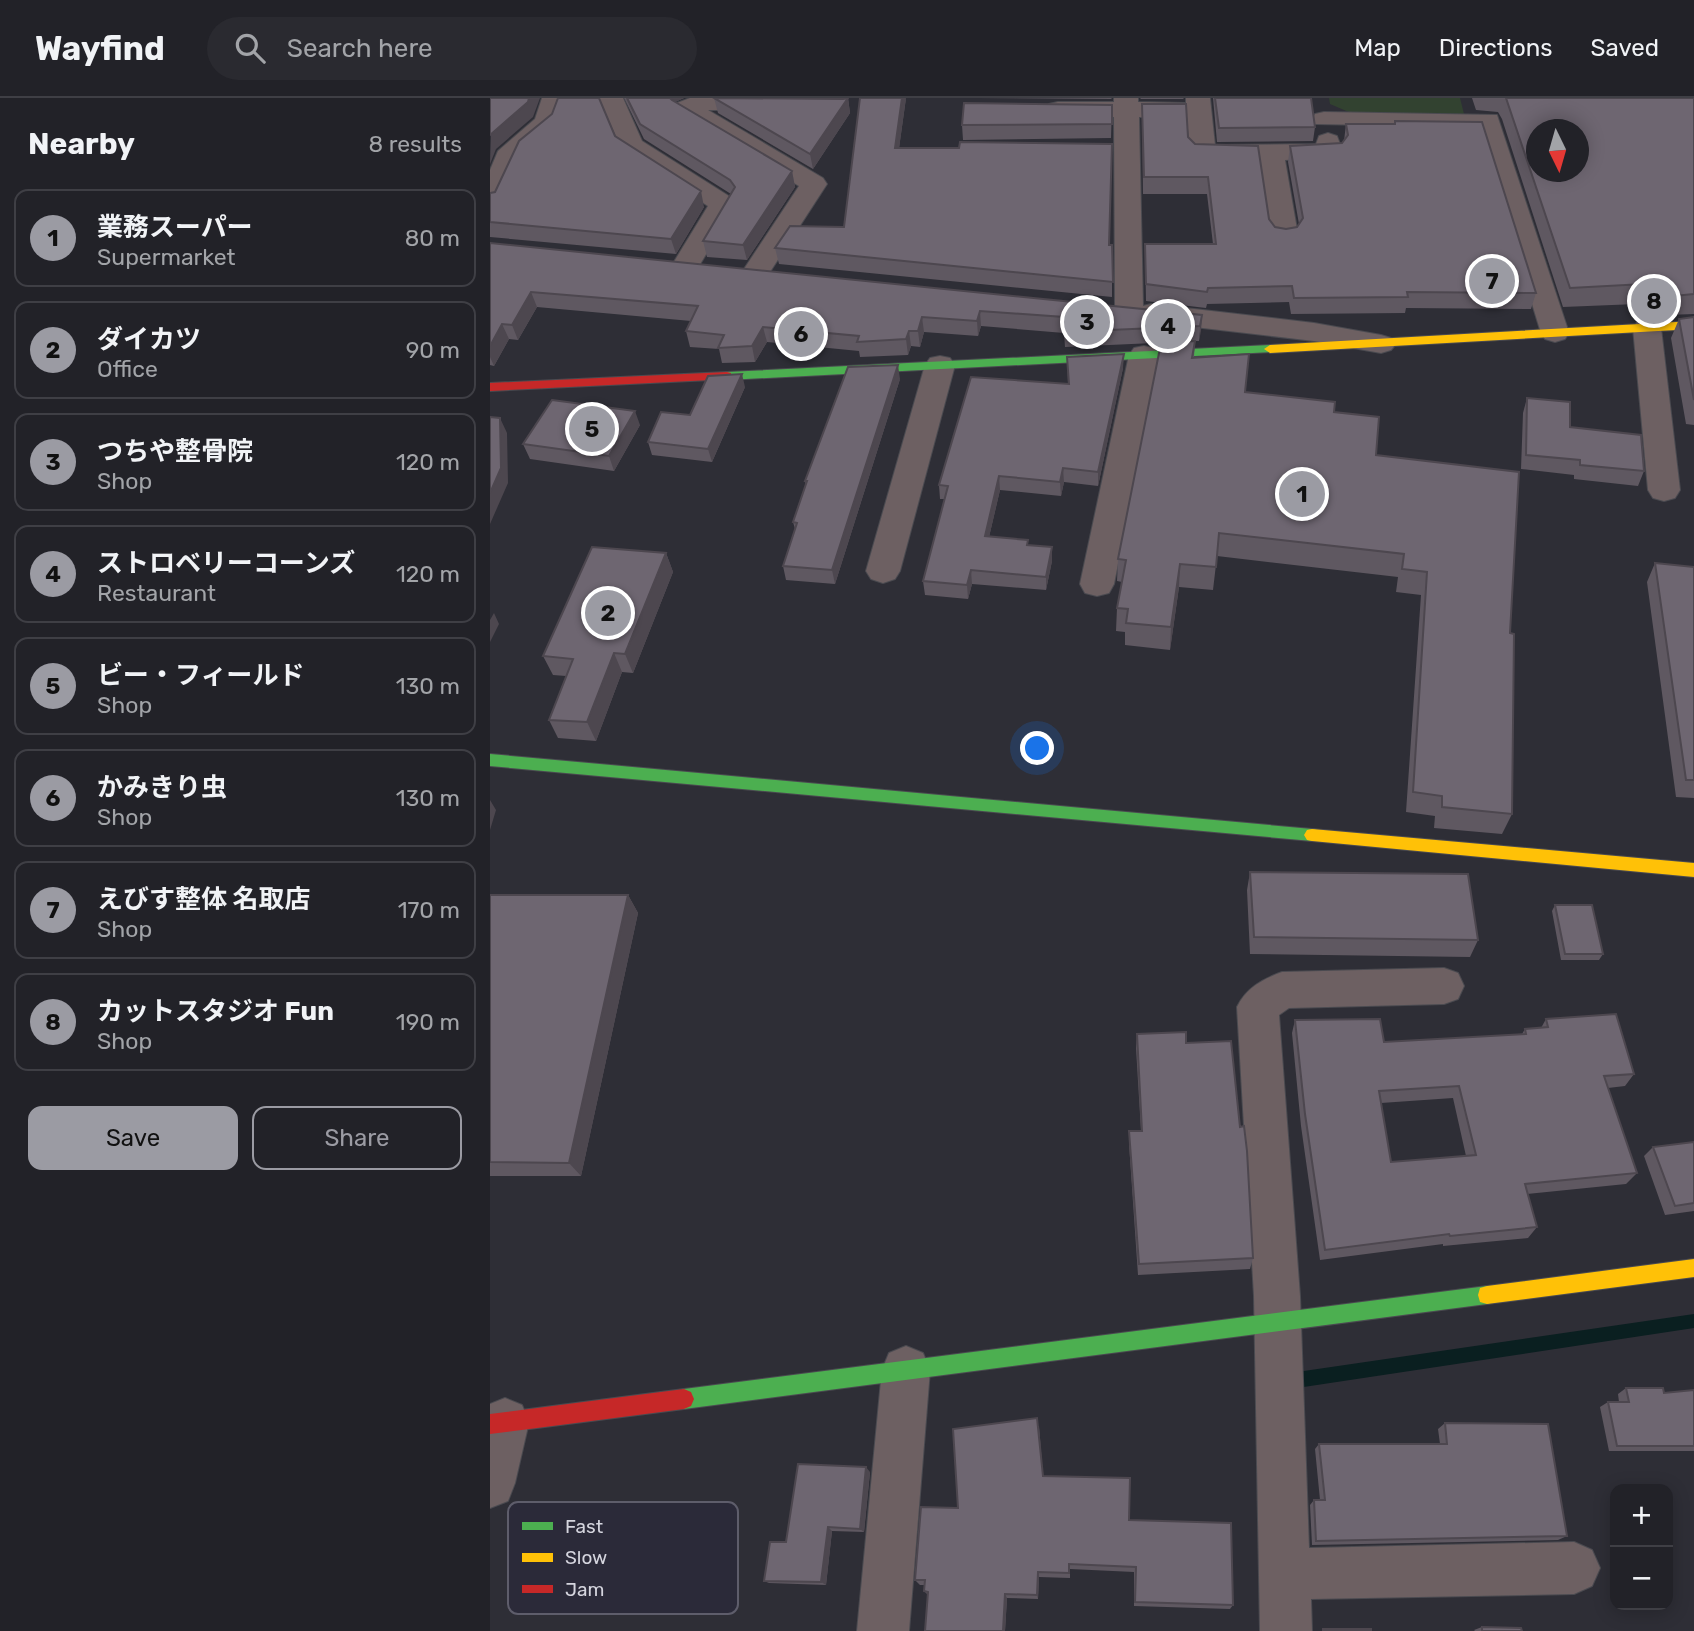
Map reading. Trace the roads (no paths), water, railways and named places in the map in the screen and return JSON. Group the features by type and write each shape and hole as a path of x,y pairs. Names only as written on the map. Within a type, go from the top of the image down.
{"street":[{"path":"490,200 511,151 546,122 554,98 564,98"},
{"path":"611,98 631,145 723,204 721,269 814,184 685,108 699,103 792,103"},
{"path":"1126,104 1115,149 1115,309 1314,332 1381,344"},
{"path":"1034,109 1126,104 1199,104 1203,153 1329,152 1322,108 1488,120 1555,333"},
{"path":"1271,153 1284,235"},
{"path":"490,387 1381,344 1694,325"},
{"path":"1647,328 1664,491"},
{"path":"1097,584 1144,355"},
{"path":"883,571 940,365"},
{"path":"490,760 1694,870"},
{"path":"1286,1631 1278,1322 1258,1007 1282,990 1444,986"},
{"path":"490,1483 497,1423 1694,1268"},
{"path":"883,1631 906,1370"},
{"path":"1284,1574 1574,1568"}],"waterway":[{"path":"1297,1380 1694,1321"}],"place":[{"name":"えびす整体 名取店","path":"1492,281"},
{"name":"カットスタジオ Fun","path":"1654,301"},
{"name":"つちや整骨院","path":"1087,322"},
{"name":"ストロベリーコーンズ","path":"1168,326"},
{"name":"かみきり虫","path":"801,334"},
{"name":"ビー・フィールド","path":"592,429"},
{"name":"業務スーパー","path":"1302,494"},
{"name":"ダイカツ","path":"608,613"}]}
